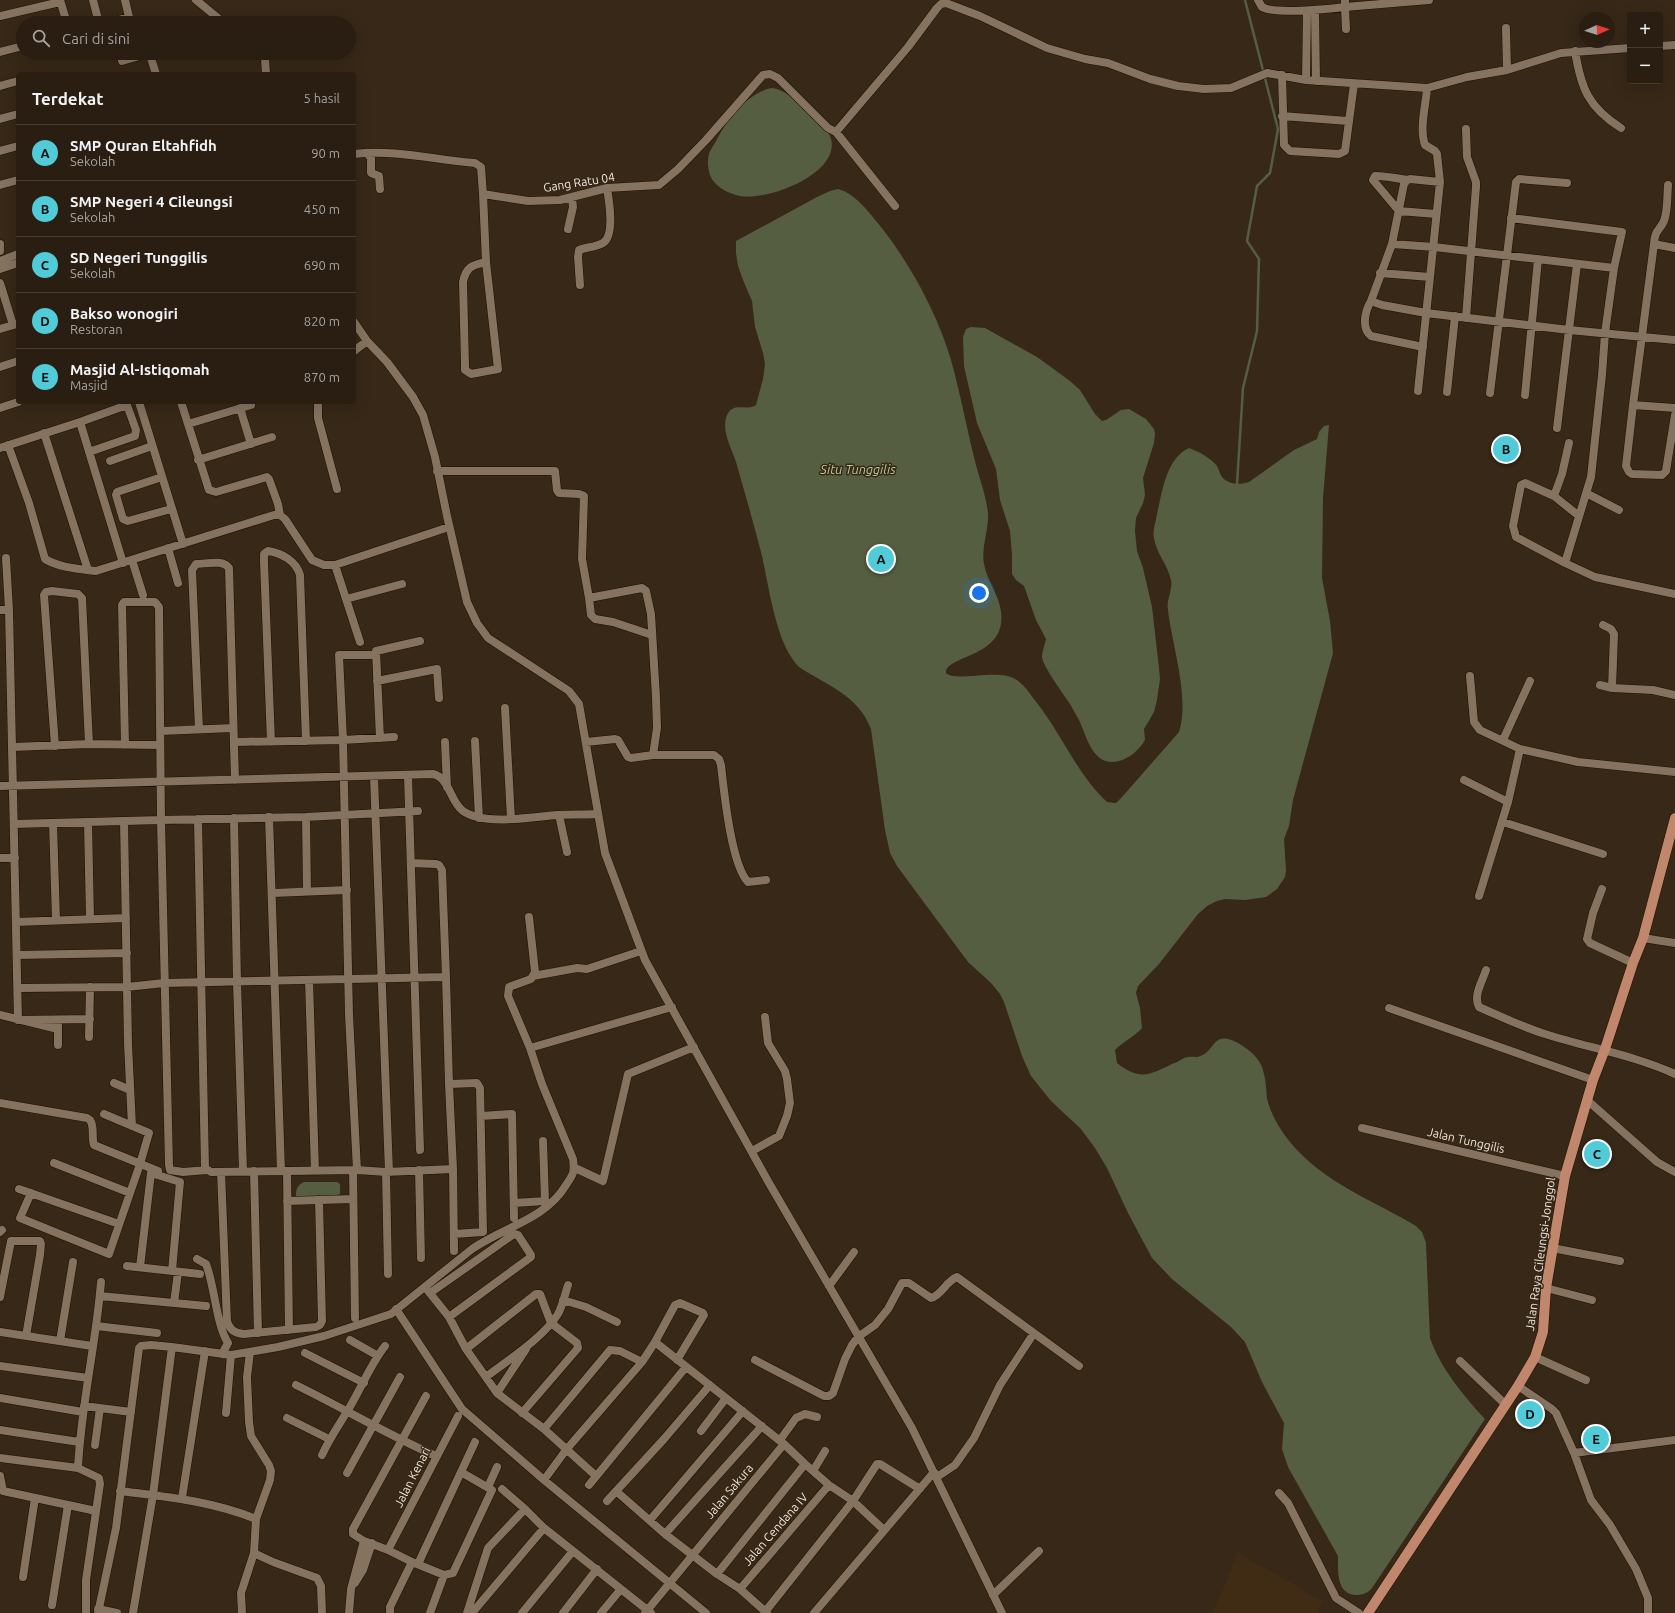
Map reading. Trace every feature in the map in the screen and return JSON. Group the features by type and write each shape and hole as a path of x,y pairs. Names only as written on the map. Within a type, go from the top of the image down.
{"main road":[{"name":"Jalan Raya Cileungsi-Jonggol","path":"1368,1613 1506,1405 1534,1357 1543,1332 1546,1288 1565,1176 1593,1080 1643,938 1675,818"}],"street":[{"path":"93,0 97,16"},
{"path":"125,0 129,16"},
{"path":"196,0 215,16"},
{"path":"1258,0 1265,9 1311,11 1345,4 1429,0"},
{"path":"0,16 60,1 65,16"},
{"path":"895,206 836,132 908,48 941,4 946,3 980,16 1047,48 1085,59 1108,63 1150,79 1178,86 1204,89 1232,88 1267,73 1316,81 1427,88 1468,77 1507,70 1561,53 1627,48"},
{"path":"1345,4 1346,29"},
{"path":"1306,80 1311,11"},
{"path":"1311,11 1316,81"},
{"path":"1506,28 1507,70"},
{"path":"1663,46 1675,44"},
{"path":"0,52 16,48"},
{"path":"1575,51 1578,70 1587,97 1604,116 1620,128"},
{"path":"150,60 155,72"},
{"path":"265,60 266,72"},
{"name":"Gang Ratu 04","path":"483,194 528,201 572,198 607,188 659,185 664,182 706,140 752,86 766,74 770,74 778,78 828,128 836,132"},
{"path":"1282,75 1284,145 1290,150 1332,154 1339,154 1345,150 1354,84"},
{"path":"0,86 16,82"},
{"path":"1418,391 1440,182 1437,154 1425,145 1424,142 1423,124 1427,88"},
{"path":"0,119 16,115"},
{"path":"1282,116 1348,121"},
{"path":"1466,129 1468,157 1476,182 1466,318"},
{"path":"0,151 16,147"},
{"path":"356,154 366,153 478,164 482,170 486,262 498,369 471,374 465,370 463,282 467,270 471,266 486,262"},
{"path":"366,153 371,158 371,173 379,176 380,189"},
{"path":"1436,214 1399,211 1373,183 1373,178 1375,176 1384,176 1407,180 1440,182"},
{"path":"1490,393 1516,182 1519,179 1567,183"},
{"path":"1407,180 1404,184 1392,244 1367,310 1365,328 1371,336 1423,347"},
{"path":"0,185 16,181"},
{"path":"1668,185 1666,213 1663,222 1654,235 1626,466 1629,472 1632,474 1664,474 1675,415"},
{"path":"580,286 579,250 602,243 607,240 609,234 610,215 607,188"},
{"path":"568,229 573,207 572,198"},
{"path":"1511,218 1622,232 1614,268 1605,333 1591,477 1565,563"},
{"path":"0,244 0,250"},
{"path":"1392,244 1434,247 1614,268"},
{"path":"1654,244 1675,248"},
{"path":"0,261 16,255"},
{"path":"1525,395 1538,259"},
{"path":"0,269 16,264"},
{"path":"1557,428 1577,264"},
{"path":"1380,273 1430,277"},
{"path":"0,283 16,324 0,329"},
{"path":"1371,301 1382,305 1426,313 1532,326 1675,340"},
{"path":"1447,392 1455,316"},
{"path":"356,325 367,341 413,397 423,416 435,457 449,527 467,602 477,624 488,638 569,691 579,704 605,853 641,951 752,1151 858,1337 912,1428 1002,1613"},
{"path":"356,349 367,341"},
{"path":"0,367 16,362"},
{"path":"0,408 16,403"},
{"path":"125,404 80,422 4,446 28,503 45,559 52,563 96,571 274,515 280,515 286,519 312,560 324,565 335,565 449,527"},
{"path":"89,452 135,436 136,430 127,404"},
{"path":"140,404 183,544"},
{"path":"182,404 198,460 209,490 212,492 267,477 278,504 280,515"},
{"path":"318,404 318,418 337,490"},
{"path":"188,424 251,405"},
{"path":"1633,405 1675,408"},
{"path":"240,408 251,444"},
{"path":"80,422 123,563"},
{"path":"44,433 88,570"},
{"path":"198,460 272,438"},
{"path":"1554,496 1562,474 1569,443"},
{"path":"110,461 152,446"},
{"path":"437,471 555,471 557,490 559,493 582,494 584,496 582,559 591,615 595,619 613,622 652,635"},
{"path":"162,477 117,492 116,494 123,519 128,521 171,509"},
{"path":"1579,516 1554,496 1522,483 1515,512 1513,532 1516,537 1595,577 1675,594"},
{"path":"1586,493 1619,510"},
{"path":"168,548 178,583"},
{"path":"270,742 264,562 264,554 268,551 277,552 287,558 295,566 300,575 306,741"},
{"path":"6,558 13,747 18,1020"},
{"path":"132,560 143,594"},
{"path":"199,728 192,570 196,564 221,563 227,565 229,568 235,780"},
{"path":"335,565 360,642"},
{"path":"346,599 402,584"},
{"path":"588,598 644,588 647,592 652,635 657,728 653,755"},
{"path":"55,746 44,595 46,592 52,591 78,594 82,598 89,744"},
{"path":"125,745 122,605 124,602 155,602 159,606 161,731 160,820 170,1170 176,1172 207,1170 211,1172 355,1170 388,1172 453,1169"},
{"path":"0,610 9,610"},
{"path":"1603,625 1611,629 1614,634 1612,688"},
{"path":"380,738 376,651 420,640"},
{"path":"355,1318 353,1200 355,1170 347,890 342,776 343,740 339,654 376,655"},
{"path":"377,681 437,669 439,698"},
{"path":"1470,676 1474,722 1480,730 1520,749 1578,762 1675,772"},
{"path":"1503,740 1530,681"},
{"path":"1600,685 1612,688 1653,690 1675,695"},
{"path":"505,708 511,819"},
{"path":"161,731 199,728 233,728"},
{"path":"234,742 343,740 394,737"},
{"path":"586,742 618,740 628,757 631,758 653,755 714,755 719,759 721,765 731,835 740,869 748,882 766,880"},
{"path":"476,741 480,818"},
{"path":"445,742 447,787"},
{"path":"13,747 89,744 160,745"},
{"path":"1479,896 1503,822 1520,749"},
{"path":"0,786 342,776 374,777 437,775 447,787 460,809 468,814 480,818 511,819 559,815 598,814"},
{"path":"408,776 414,811 412,863 414,977 420,1150"},
{"path":"374,777 388,1172 388,1274"},
{"path":"1464,780 1508,802"},
{"path":"14,824 344,816 414,811"},
{"path":"559,815 567,852"},
{"path":"269,817 275,981 284,1171 287,1201 289,1330"},
{"path":"306,817 307,891"},
{"path":"234,818 243,1172"},
{"path":"198,819 205,1168 207,1170"},
{"path":"124,821 126,953 132,1126"},
{"path":"88,822 90,919"},
{"path":"1503,822 1603,854"},
{"path":"53,823 56,920"},
{"path":"0,858 15,858"},
{"path":"412,863 436,864 439,865 442,870 453,1169 454,1251"},
{"path":"1602,889 1593,913 1587,939 1590,943 1633,963"},
{"path":"272,892 347,890"},
{"path":"529,917 534,968 533,976"},
{"path":"16,922 126,918"},
{"path":"1643,938 1675,942"},
{"path":"427,1290 484,1241 520,1224 549,1206 560,1195 573,1175 575,1168 568,1146 542,1084 530,1048 508,996 509,987 531,979 533,976 577,968 587,969 641,951"},
{"path":"17,955 126,953"},
{"path":"1486,970 1477,996 1479,1007 1545,1034 1605,1049 1654,1064 1675,1074"},
{"path":"18,988 127,987 164,983 446,977"},
{"path":"309,980 315,1171"},
{"path":"89,1037 90,987"},
{"path":"530,1048 672,1007"},
{"path":"1389,1008 1593,1080"},
{"path":"0,1016 58,1029"},
{"path":"752,1151 779,1136 788,1116 790,1103 785,1071 768,1043 765,1017"},
{"path":"58,1019 58,1044"},
{"path":"18,1020 90,1019"},
{"path":"575,1168 603,1181 628,1074 694,1047"},
{"path":"114,1083 130,1090"},
{"path":"449,1084 477,1083 479,1085 481,1116 483,1232 454,1234"},
{"path":"1587,1100 1657,1162 1675,1172"},
{"path":"0,1103 87,1118 92,1122 94,1144 167,1174"},
{"path":"31,1193 20,1218 109,1254 149,1133 104,1114"},
{"path":"481,1116 512,1114 514,1218"},
{"name":"Jalan Tunggilis","path":"1362,1128 1565,1176"},
{"path":"514,1203 545,1202 543,1140"},
{"path":"54,1163 130,1193"},
{"path":"419,1170 421,1258"},
{"path":"254,1171 258,1333"},
{"path":"220,1172 227,1320 230,1328 235,1333 258,1333 316,1327 320,1325 322,1321 319,1200"},
{"path":"140,1267 151,1173 180,1182 174,1303"},
{"path":"19,1189 119,1224"},
{"path":"287,1201 353,1200"},
{"path":"117,1613 98,1611 116,1528 139,1348 144,1345 227,1354 278,1347 324,1336 391,1314 396,1309 513,1234 518,1235 531,1255 531,1258 448,1317"},
{"path":"0,1297 11,1241 40,1241 40,1255 26,1336"},
{"path":"1552,1248 1620,1261"},
{"path":"829,1286 854,1252"},
{"path":"197,1259 205,1262 206,1264 214,1288 218,1313 225,1339 228,1343 226,1413"},
{"path":"60,1341 73,1262"},
{"path":"127,1266 200,1274"},
{"path":"755,1360 824,1396 829,1396 833,1393 845,1359 852,1345 858,1337 875,1325 888,1309 902,1283 909,1283 931,1298 936,1296 955,1277 1079,1366"},
{"path":"78,1468 83,1409 96,1326 101,1282"},
{"path":"486,1377 530,1343 551,1322 558,1314 568,1285"},
{"path":"1546,1288 1592,1300"},
{"path":"427,1290 448,1317 466,1349 497,1393 544,1429 596,1476"},
{"path":"466,1349 536,1294 540,1294 551,1322 577,1343 578,1348 522,1413"},
{"path":"100,1296 206,1306"},
{"path":"563,1300 586,1307 617,1322"},
{"path":"544,1480 566,1450 642,1362 655,1342 676,1303 680,1302 703,1313 704,1318 677,1360"},
{"path":"396,1309 462,1409 544,1480 706,1613"},
{"path":"96,1326 157,1333"},
{"path":"0,1332 92,1346"},
{"path":"814,1613 920,1489 935,1474 955,1465 974,1438 1000,1385 1034,1333"},
{"path":"350,1340 378,1356"},
{"path":"655,1342 782,1442 829,1485 853,1501 884,1530"},
{"path":"497,1393 530,1343"},
{"path":"322,1455 329,1439 348,1410 385,1346"},
{"path":"133,1613 154,1495 172,1347"},
{"path":"544,1429 610,1350 625,1353 642,1362"},
{"path":"182,1498 205,1351"},
{"path":"242,1613 241,1593 254,1552 256,1519 270,1480 271,1471 270,1465 251,1436 247,1377 250,1352"},
{"path":"305,1353 364,1383"},
{"path":"1534,1357 1586,1380"},
{"path":"1460,1361 1506,1405"},
{"path":"0,1366 88,1378"},
{"path":"589,1485 686,1367"},
{"path":"347,1473 400,1377"},
{"path":"296,1385 348,1410 402,1440 436,1456"},
{"path":"607,1501 664,1439 710,1385"},
{"path":"1518,1386 1556,1413 1574,1453 1591,1500 1610,1525 1636,1569 1648,1598 1648,1613"},
{"path":"426,1396 353,1529 353,1534 364,1541 372,1543 444,1575 453,1573 492,1490 461,1472"},
{"path":"0,1398 83,1409 100,1408 131,1412"},
{"path":"701,1431 726,1398"},
{"path":"95,1445 100,1408"},
{"path":"650,1520 743,1411"},
{"name":"Jalan Sakura","path":"648,1612 669,1582 782,1442 796,1418 805,1414 817,1417"},
{"name":"Jalan Kenari","path":"388,1550 458,1416"},
{"path":"287,1418 329,1439"},
{"path":"665,1534 762,1426"},
{"path":"0,1430 79,1442"},
{"path":"1574,1453 1675,1440"},
{"path":"390,1613 390,1607 415,1563 475,1442"},
{"path":"814,1471 825,1451"},
{"path":"0,1458 78,1468 99,1478 100,1484 86,1580 86,1613"},
{"path":"717,1574 805,1464"},
{"path":"616,1491 665,1534 717,1574 740,1589 766,1612 853,1501 876,1464 920,1489"},
{"path":"488,1487 498,1467"},
{"path":"0,1476 3,1491 96,1511"},
{"name":"Jalan Cendana IV","path":"740,1589 829,1485"},
{"path":"502,1489 544,1528 648,1612"},
{"path":"120,1491 182,1498 235,1510 256,1519"},
{"path":"1279,1493 1288,1503 1336,1598 1359,1613"},
{"path":"23,1578 35,1498"},
{"path":"52,1605 68,1505"},
{"path":"467,1613 488,1548 524,1509"},
{"path":"472,1613 544,1528"},
{"path":"349,1613 351,1588 364,1541"},
{"path":"351,1588 363,1570 372,1543"},
{"path":"522,1613 573,1551"},
{"path":"994,1595 1039,1551"},
{"path":"254,1552 273,1562 317,1578 321,1586 322,1613"},
{"path":"563,1613 597,1570"},
{"path":"430,1613 444,1575"},
{"path":"601,1613 621,1589"}],"shaded area":[{"path":"1237,1552 1323,1601 1318,1613 1212,1613 1225,1585"}],"water":[{"path":"771,88 781,90 790,96 819,122 830,136 831,150 825,162 814,173 799,183 764,195 748,197 732,194 721,188 712,179 709,173 708,165 710,152 720,133 738,109 753,96"},
{"name":"Situ Tunggilis","path":"838,189 855,198 889,237 930,305 951,360 986,499 988,519 983,558 988,576 1000,605 1000,627 995,638 986,647 955,662 948,667 946,673 951,676 999,675 1009,676 1017,680 1028,691 1046,715 1078,767 1096,791 1107,802 1116,803 1122,797 1179,732 1182,718 1179,671 1168,606 1171,580 1157,549 1153,532 1163,487 1170,468 1181,453 1189,448 1208,457 1217,466 1222,477 1228,482 1235,484 1246,483 1294,450 1317,439 1319,432 1324,426 1329,425 1323,498 1322,578 1330,621 1333,653 1293,800 1289,826 1284,839 1285,877 1277,889 1266,897 1245,900 1225,899 1217,901 1207,906 1198,914 1159,964 1138,986 1136,993 1140,1008 1142,1028 1115,1050 1117,1063 1133,1073 1147,1074 1186,1058 1199,1057 1209,1050 1215,1042 1223,1038 1230,1039 1242,1045 1251,1052 1261,1064 1265,1077 1267,1098 1275,1120 1299,1152 1326,1175 1355,1193 1401,1217 1416,1226 1422,1232 1426,1243 1430,1338 1446,1371 1485,1419 1372,1588 1364,1594 1351,1594 1342,1587 1338,1569 1338,1556 1288,1467 1282,1449 1284,1423 1262,1382 1245,1342 1231,1327 1172,1279 1152,1258 1128,1213 1107,1168 1095,1148 1081,1129 1051,1101 1031,1076 1022,1056 1000,994 991,983 968,962 897,866 890,853 885,830 871,729 865,717 850,699 841,692 799,667 789,654 782,639 773,608 756,533 725,429 726,418 732,409 752,407 756,405 763,379 765,364 755,327 752,301 738,266 736,241 817,197"},
{"path":"971,327 985,328 1037,357 1080,390 1095,414 1102,421 1121,410 1129,409 1146,419 1154,429 1154,443 1143,478 1145,495 1136,518 1135,531 1137,551 1143,568 1152,607 1160,679 1154,712 1144,729 1145,740 1134,753 1123,760 1110,762 1103,760 1092,750 1079,720 1043,661 1042,655 1046,639 1036,620 1024,586 1016,580 1012,574 1010,531 1000,500 996,469 977,423 964,366 963,337 966,329"},
{"path":"304,1182 337,1182 340,1184 340,1194 333,1196 296,1197 297,1188"}],"waterway":[{"path":"1237,484 1243,388 1257,331 1259,259 1247,241 1257,186 1270,173 1278,129 1245,0"}],"place":[{"name":"SMP Negeri 4 Cileungsi","path":"1506,449"},
{"name":"SMP Quran Eltahfidh","path":"881,559"},
{"name":"SD Negeri Tunggilis","path":"1597,1154"},
{"name":"Bakso wonogiri","path":"1530,1414"},
{"name":"Masjid Al-Istiqomah","path":"1596,1439"}]}
